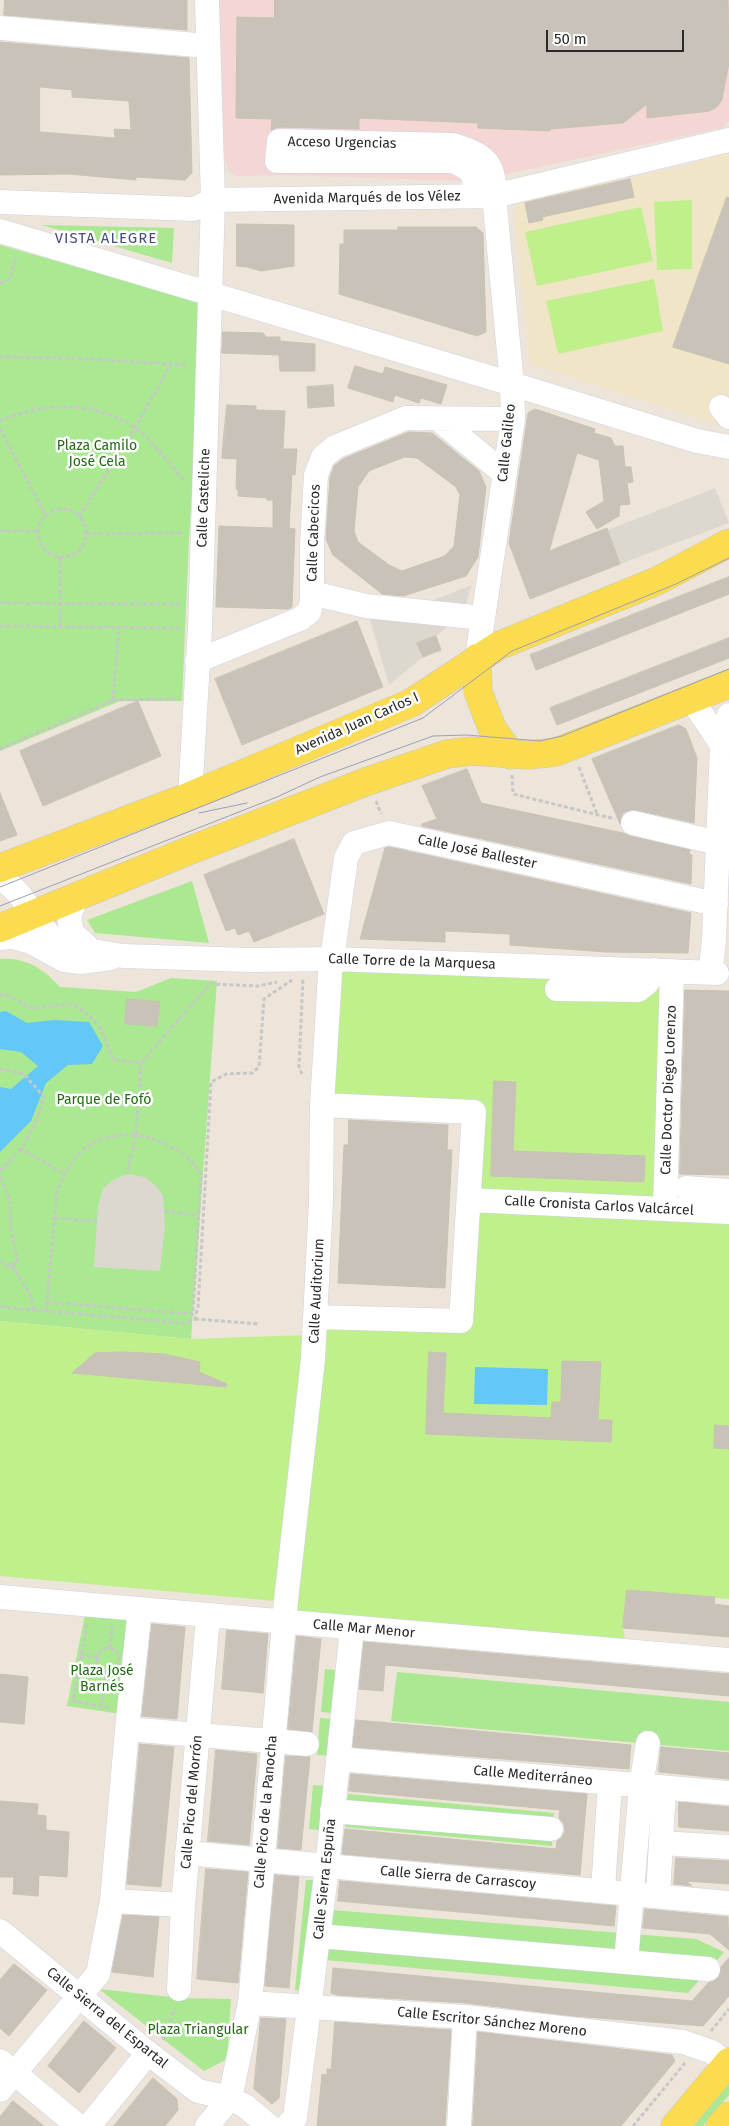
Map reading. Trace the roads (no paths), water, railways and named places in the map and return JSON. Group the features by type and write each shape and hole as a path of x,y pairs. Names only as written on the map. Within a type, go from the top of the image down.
{"main road":[{"name":"Avenida Juan Carlos I","path":"0,868 190,796 411,703 498,646 657,581 729,543"},
{"path":"477,658 478,692 492,728 512,763"},
{"path":"0,928 341,791 447,754 472,751 512,763 556,752 729,684"},
{"path":"676,2126 728,2063"},
{"path":"720,2126 729,2116"}],"street":[{"name":"Calle Casteliche","path":"190,796 182,696 197,661 213,200 207,0"},
{"path":"0,28 208,46"},
{"name":"Avenida Marqués de los Vélez","path":"0,202 194,209 213,200 484,196 729,140"},
{"name":"Acceso Urgencias","path":"279,141 453,145 476,152 488,163 495,178 484,196 470,169 453,160 278,161 279,141"},
{"name":"Calle Galileo","path":"477,658 513,420 512,384 484,196"},
{"path":"0,231 697,441 729,447"},
{"name":"Calle Cabecicos","path":"197,661 300,619 309,612 312,592 312,544 316,475 324,457 335,447 406,418 513,420"},
{"path":"438,418 505,474"},
{"path":"312,592 366,606 483,618"},
{"path":"692,700 722,745"},
{"path":"719,963 716,904 718,844 722,745 729,715"},
{"path":"633,823 718,844"},
{"name":"Calle José Ballester","path":"333,959 346,858 354,843 389,833 716,904"},
{"name":"Calle Torre de la Marquesa","path":"0,879 8,883 33,914 40,926 56,940 68,946 123,956 250,960 333,959 669,986 719,963"},
{"path":"76,897 71,907 69,924 76,938 92,950"},
{"name":"Calle Torre de la Marquesa","path":"0,938 23,939 64,960 81,962 123,956"},
{"name":"Calle Auditorium","path":"284,1622 314,1359 322,1105 333,959"},
{"path":"558,989 638,990 647,983 669,986"},
{"name":"Calle Doctor Diego Lorenzo","path":"665,1209 669,986"},
{"path":"316,1317 461,1321 474,1112 322,1105"},
{"path":"686,1188 729,1191"},
{"name":"Calle Cronista Carlos Valcárcel","path":"469,1200 729,1212"},
{"name":"Calle Mar Menor","path":"0,1597 729,1660"},
{"path":"78,2126 5,2075 98,1974 112,1901 140,1609"},
{"name":"Calle Pico del Morrón","path":"180,1989 183,1906 207,1628 212,1615"},
{"name":"Calle Pico de la Panocha","path":"250,2003 284,1622"},
{"name":"Calle Sierra Espuña","path":"287,2126 295,2118 310,2006 327,1867 352,1628"},
{"path":"128,1720 198,1734 307,1744"},
{"path":"648,1743 652,1787 661,1843 658,1895"},
{"name":"Calle Mediterráneo","path":"338,1759 729,1793"},
{"path":"603,1890 610,1783"},
{"path":"626,1962 631,1893 652,1787"},
{"path":"332,1810 551,1829"},
{"path":"661,1843 729,1847"},
{"name":"Calle Sierra de Carrascoy","path":"188,1853 729,1903"},
{"path":"112,1901 183,1906"},
{"path":"319,1936 708,1970"},
{"name":"Calle Sierra del Espartal","path":"2,1937 79,1996 148,2054 198,2091 230,2098 245,2106 269,2126"},
{"path":"207,2126 230,2098 250,2003"},
{"name":"Calle Escritor Sánchez Moreno","path":"250,2003 465,2017 683,2042 698,2046 728,2063"},
{"path":"459,2126 465,2017"},
{"path":"89,2126 148,2054"}],"water":[{"path":"6,1011 27,1023 54,1020 89,1022 103,1046 92,1064 68,1065 46,1083 31,1121 0,1152 0,1087 11,1089 38,1066 21,1052 0,1049 0,1012"},
{"path":"475,1367 548,1369 547,1405 474,1404"}],"tram line":[{"path":"0,887 423,718 512,651 676,584 729,558"},
{"path":"0,906 277,797 320,777 433,736 467,735 540,741 562,736 729,669"},
{"path":"199,813 247,803"}],"district":[{"name":"VISTA ALEGRE","path":"106,239"}],"park label":[{"name":"Plaza Camilo José Cela","path":"97,454"},
{"name":"Parque de Fofó","path":"104,1100"},
{"name":"Plaza José Barnés","path":"102,1679"},
{"name":"Plaza Triangular","path":"198,2030"}]}
